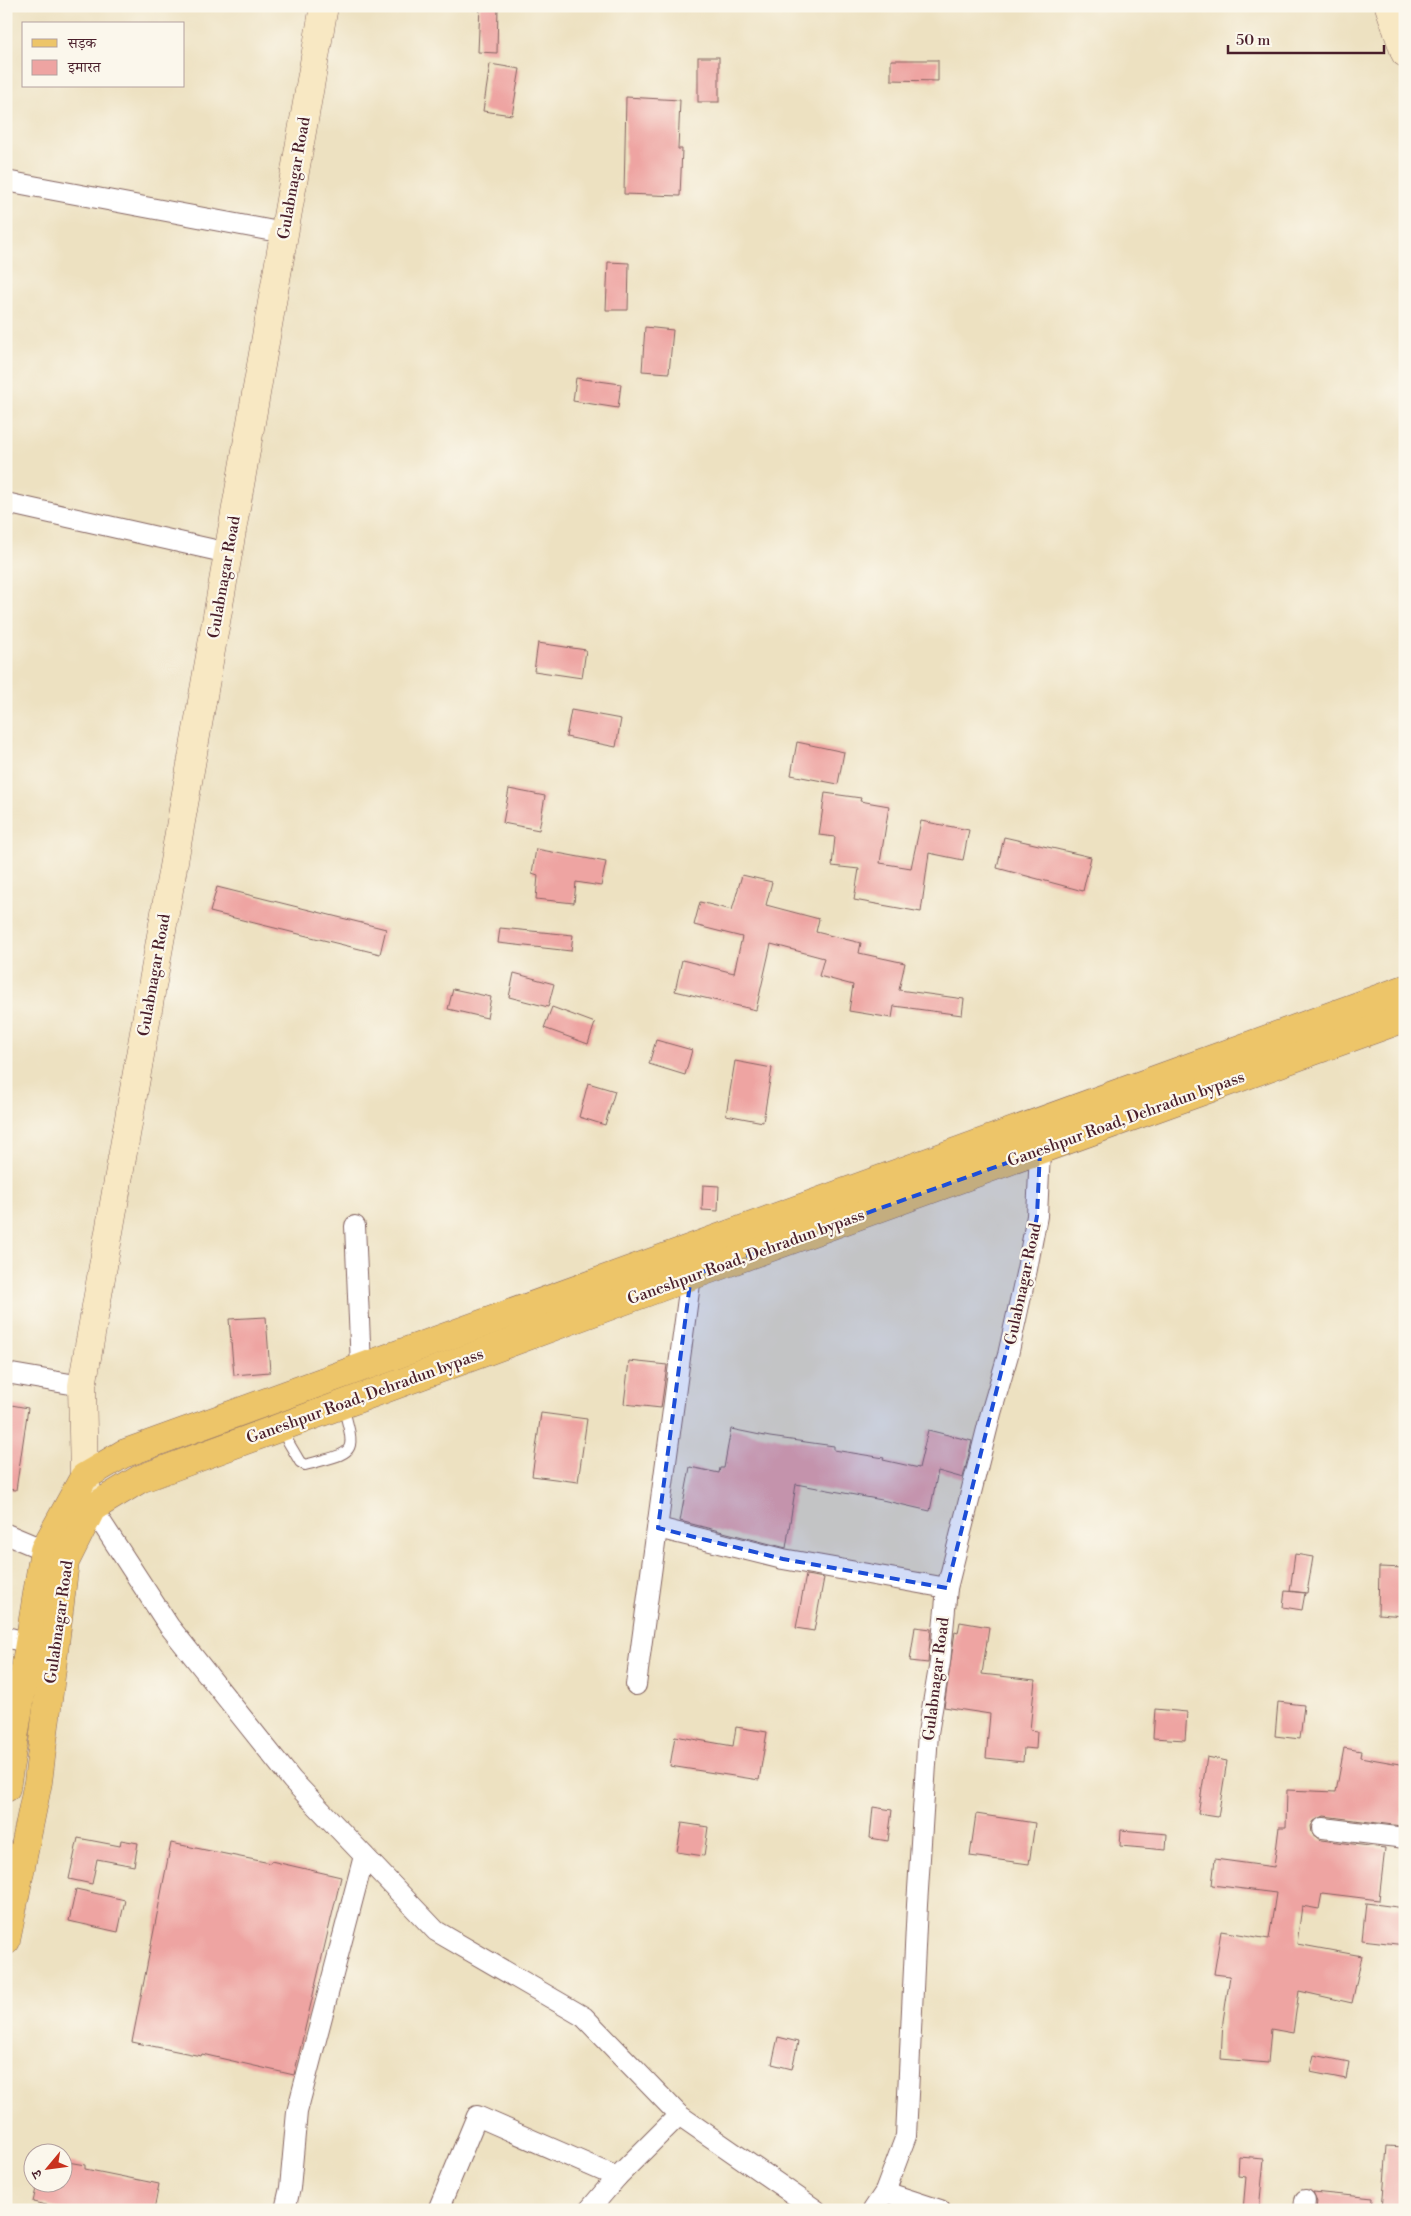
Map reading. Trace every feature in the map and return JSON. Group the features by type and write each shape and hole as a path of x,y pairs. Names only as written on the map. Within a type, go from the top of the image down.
{"main road":[{"name":"Gulabnagar Road","path":"6,1941 38,1782 65,1562 92,1508 84,1477 82,1386 324,6"},
{"path":"1389,6 1405,53"},
{"path":"6,1788 18,1640 44,1550 84,1477 123,1454 361,1366 1405,989"},
{"name":"Ganeshpur Road, Dehradun bypass","path":"92,1508 140,1479 691,1276 1405,1018"}],"street":[{"path":"6,181 284,233"},
{"path":"6,503 228,553"},
{"name":"Gulabnagar Road","path":"872,2210 885,2192 906,2136 927,1742 940,1662 947,1588 990,1413 1008,1355 1027,1269 1037,1216 1040,1151"},
{"path":"355,1226 361,1366"},
{"path":"636,1685 691,1276"},
{"path":"6,1373 82,1386"},
{"path":"92,1508 168,1626 292,1780 436,1931 584,2017 679,2115 816,2210"},
{"path":"658,1528 783,1559 947,1588"},
{"path":"6,1534 44,1550"},
{"path":"1323,1828 1405,1838"},
{"path":"285,2210 290,2188 297,2112 364,1856"},
{"path":"589,2210 617,2177 679,2115"},
{"path":"438,2210 477,2116 617,2177"},
{"path":"885,2192 940,2210"}],"lane":[{"path":"280,1428 300,1462 305,1465 348,1452 351,1447 352,1438 343,1405"}],"highlighted area":[{"path":"1040,1151 1037,1216 1027,1269 947,1588 783,1559 658,1528 691,1276"}],"building":[{"path":"480,6 498,6 497,53 478,52"},
{"path":"698,57 719,57 719,102 698,102"},
{"path":"891,60 938,60 938,81 891,80"},
{"path":"490,64 520,69 512,115 483,111"},
{"path":"626,97 680,100 678,149 682,149 680,196 624,194"},
{"path":"608,262 629,263 628,310 606,310"},
{"path":"645,327 673,330 669,373 642,371"},
{"path":"576,378 621,384 618,408 573,401"},
{"path":"538,643 586,650 582,678 534,671"},
{"path":"571,710 621,719 616,747 566,737"},
{"path":"797,742 844,752 838,784 791,775"},
{"path":"509,789 545,796 539,830 503,823"},
{"path":"825,793 861,798 860,801 889,806 880,863 911,868 921,821 969,830 963,860 929,853 921,912 854,900 859,869 832,866 835,837 819,835"},
{"path":"1004,837 1091,857 1083,891 997,868"},
{"path":"536,849 606,862 601,886 576,882 574,903 536,899 538,875 532,873"},
{"path":"742,875 772,882 766,905 819,919 816,932 861,943 859,953 905,963 899,990 964,999 962,1015 894,1006 892,1018 849,1011 853,985 819,976 824,958 771,944 756,1010 675,991 682,960 734,973 742,937 694,925 700,902 732,910"},
{"path":"217,887 386,929 380,954 210,912"},
{"path":"500,928 573,935 571,951 498,943"},
{"path":"514,973 554,984 548,1007 509,997"},
{"path":"453,989 491,997 487,1018 448,1009"},
{"path":"552,1007 595,1023 588,1044 544,1028"},
{"path":"656,1040 692,1050 685,1075 649,1064"},
{"path":"735,1061 772,1068 763,1122 726,1115"},
{"path":"588,1083 615,1091 605,1125 579,1117"},
{"path":"703,1185 719,1186 718,1211 702,1210"},
{"path":"266,1317 270,1372 234,1375 229,1319"},
{"path":"629,1361 667,1365 661,1408 624,1404"},
{"path":"6,1404 28,1408 16,1490 6,1489"},
{"path":"541,1413 587,1419 578,1482 532,1476"},
{"path":"731,1429 770,1437 834,1446 834,1450 884,1458 883,1460 919,1468 928,1430 972,1441 963,1478 938,1471 930,1511 796,1484 786,1548 680,1521 690,1467 719,1473 720,1468 724,1468"},
{"path":"1295,1554 1313,1557 1307,1593 1290,1591"},
{"path":"1379,1567 1405,1568 1405,1616 1378,1614"},
{"path":"806,1575 824,1578 814,1631 796,1628"},
{"path":"1285,1591 1305,1593 1302,1610 1283,1607"},
{"path":"960,1622 989,1627 982,1674 1035,1680 1030,1730 1037,1731 1036,1749 1024,1748 1023,1762 986,1758 990,1714 944,1707 955,1632 958,1633"},
{"path":"915,1627 931,1629 928,1663 910,1661"},
{"path":"1278,1702 1304,1705 1300,1739 1275,1736"},
{"path":"1155,1709 1187,1712 1185,1740 1153,1738"},
{"path":"736,1727 767,1732 759,1780 670,1766 675,1736 733,1746"},
{"path":"1344,1748 1361,1751 1360,1757 1405,1765 1401,1826 1324,1816 1314,1821 1311,1826 1312,1833 1321,1840 1385,1848 1379,1900 1322,1893 1319,1909 1302,1906 1297,1944 1362,1956 1352,2003 1299,1991 1293,2033 1271,2029 1268,2063 1221,2059 1223,2021 1230,1976 1214,1974 1221,1931 1269,1939 1276,1893 1212,1885 1215,1859 1274,1867 1279,1827 1286,1827 1287,1790 1336,1792"},
{"path":"1207,1757 1227,1761 1218,1817 1198,1814"},
{"path":"873,1807 892,1810 888,1841 870,1838"},
{"path":"976,1814 1035,1823 1029,1864 970,1856"},
{"path":"682,1823 708,1827 704,1856 677,1852"},
{"path":"1121,1830 1167,1834 1166,1850 1120,1846"},
{"path":"78,1838 120,1846 121,1840 138,1843 134,1866 97,1859 92,1884 69,1879"},
{"path":"171,1843 270,1863 271,1861 341,1877 294,2075 202,2054 201,2056 132,2042"},
{"path":"76,1889 125,1900 118,1932 69,1921"},
{"path":"1366,1903 1405,1908 1405,1945 1362,1940"},
{"path":"778,2037 798,2042 792,2069 772,2064"},
{"path":"1314,2055 1349,2062 1346,2079 1310,2072"},
{"path":"1387,2146 1405,2147 1405,2210 1382,2210"},
{"path":"1239,2157 1264,2159 1259,2210 1243,2210 1246,2177 1238,2176"},
{"path":"72,2163 85,2165 85,2169 159,2184 154,2210 68,2210 33,2202 35,2194 72,2194"},
{"path":"1313,2192 1373,2198 1372,2210 1316,2210 1317,2201"}]}
